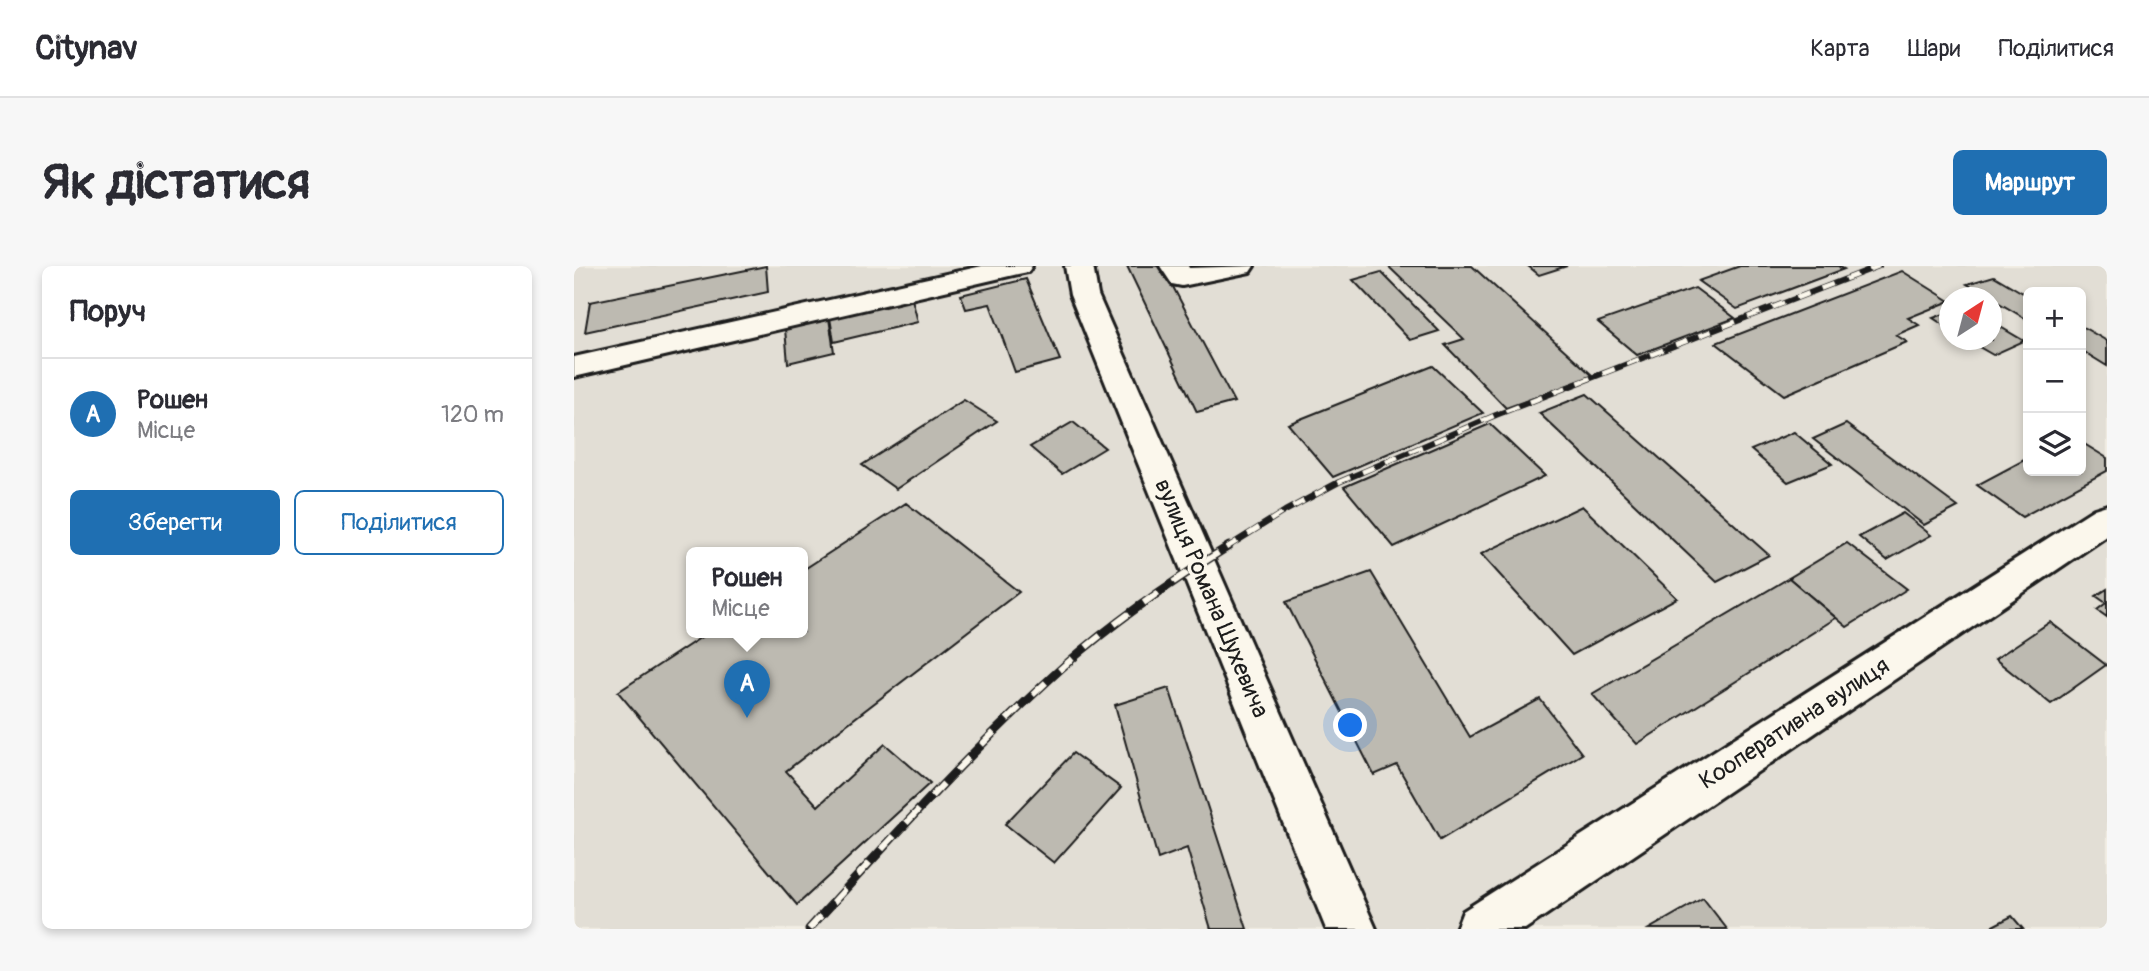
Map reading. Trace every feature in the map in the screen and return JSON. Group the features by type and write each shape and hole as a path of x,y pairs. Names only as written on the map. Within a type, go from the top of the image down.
{"street":[{"path":"574,368 1018,266"},
{"name":"вулиця Романа Шухевича","path":"1079,266 1084,295 1350,929"},
{"path":"1174,266 1182,278 1240,266"},
{"name":"Кооперативна вулиця","path":"1481,929 2107,517"}],"shaded area":[{"path":"574,266 2107,266 2107,929 574,929"}],"building":[{"path":"766,266 768,292 585,332 590,302"},
{"path":"1127,266 1162,266 1234,402 1197,412"},
{"path":"1388,266 1472,266 1593,376 1506,408 1445,345 1464,339"},
{"path":"1528,266 1567,266 1539,275"},
{"path":"1740,266 1838,266 1844,269 1737,309 1698,281"},
{"path":"1902,271 1939,294 1939,305 1908,318 1919,325 1896,335 1907,342 1784,395 1716,343"},
{"path":"1381,272 1439,331 1410,340 1353,280"},
{"path":"1994,276 2023,293 2023,317 2002,305 2002,287 1972,287 1967,284"},
{"path":"1026,279 1060,360 1015,372 990,304 966,309 961,295"},
{"path":"1695,288 1735,318 1637,355 1598,322"},
{"path":"912,299 918,322 834,342 830,318"},
{"path":"829,318 834,352 788,363 785,329"},
{"path":"2002,328 2023,340 2023,341 1993,355 1984,350 2002,350"},
{"path":"2086,329 2107,341 2107,366 2086,353"},
{"path":"1433,366 1483,413 1333,477 1288,424"},
{"path":"1587,394 1769,555 1717,582 1539,413"},
{"path":"964,400 997,421 896,489 862,465"},
{"path":"1073,422 1105,448 1062,474 1030,447"},
{"path":"1490,424 1545,476 1394,547 1344,487"},
{"path":"1846,424 1958,507 1924,525 1813,439"},
{"path":"1794,432 1832,464 1788,482 1751,450"},
{"path":"2086,445 2107,458 2107,471 2022,517 1977,485 2023,461 2023,476 2086,476"},
{"path":"906,503 1019,592 786,771 818,806 885,744 930,783 797,905 618,692 700,638 808,638 808,567"},
{"path":"1582,506 1677,598 1572,655 1481,554"},
{"path":"1903,513 1931,535 1887,560 1859,537"},
{"path":"1847,543 1907,589 1847,627 1789,578"},
{"path":"1371,572 1470,737 1540,699 1582,754 1440,840 1397,765 1374,775 1286,602"},
{"path":"1789,578 1836,618 1637,744 1592,694"},
{"path":"2107,589 2107,617 2097,610 2106,603 2096,596"},
{"path":"2050,622 2106,665 2051,704 1995,659"},
{"path":"1169,688 1247,929 1211,929 1187,848 1158,859 1115,705"},
{"path":"1073,753 1121,788 1054,863 1005,824"},
{"path":"1703,898 1727,929 1649,929"},
{"path":"2012,916 2023,929 1987,929"}],"railway":[{"path":"1226,548 1285,511 1339,482 1496,415 1879,266"},
{"path":"809,929 902,827 1031,696 1104,633 1229,546"}],"place":[{"name":"Рошен","path":"747,718"}]}
